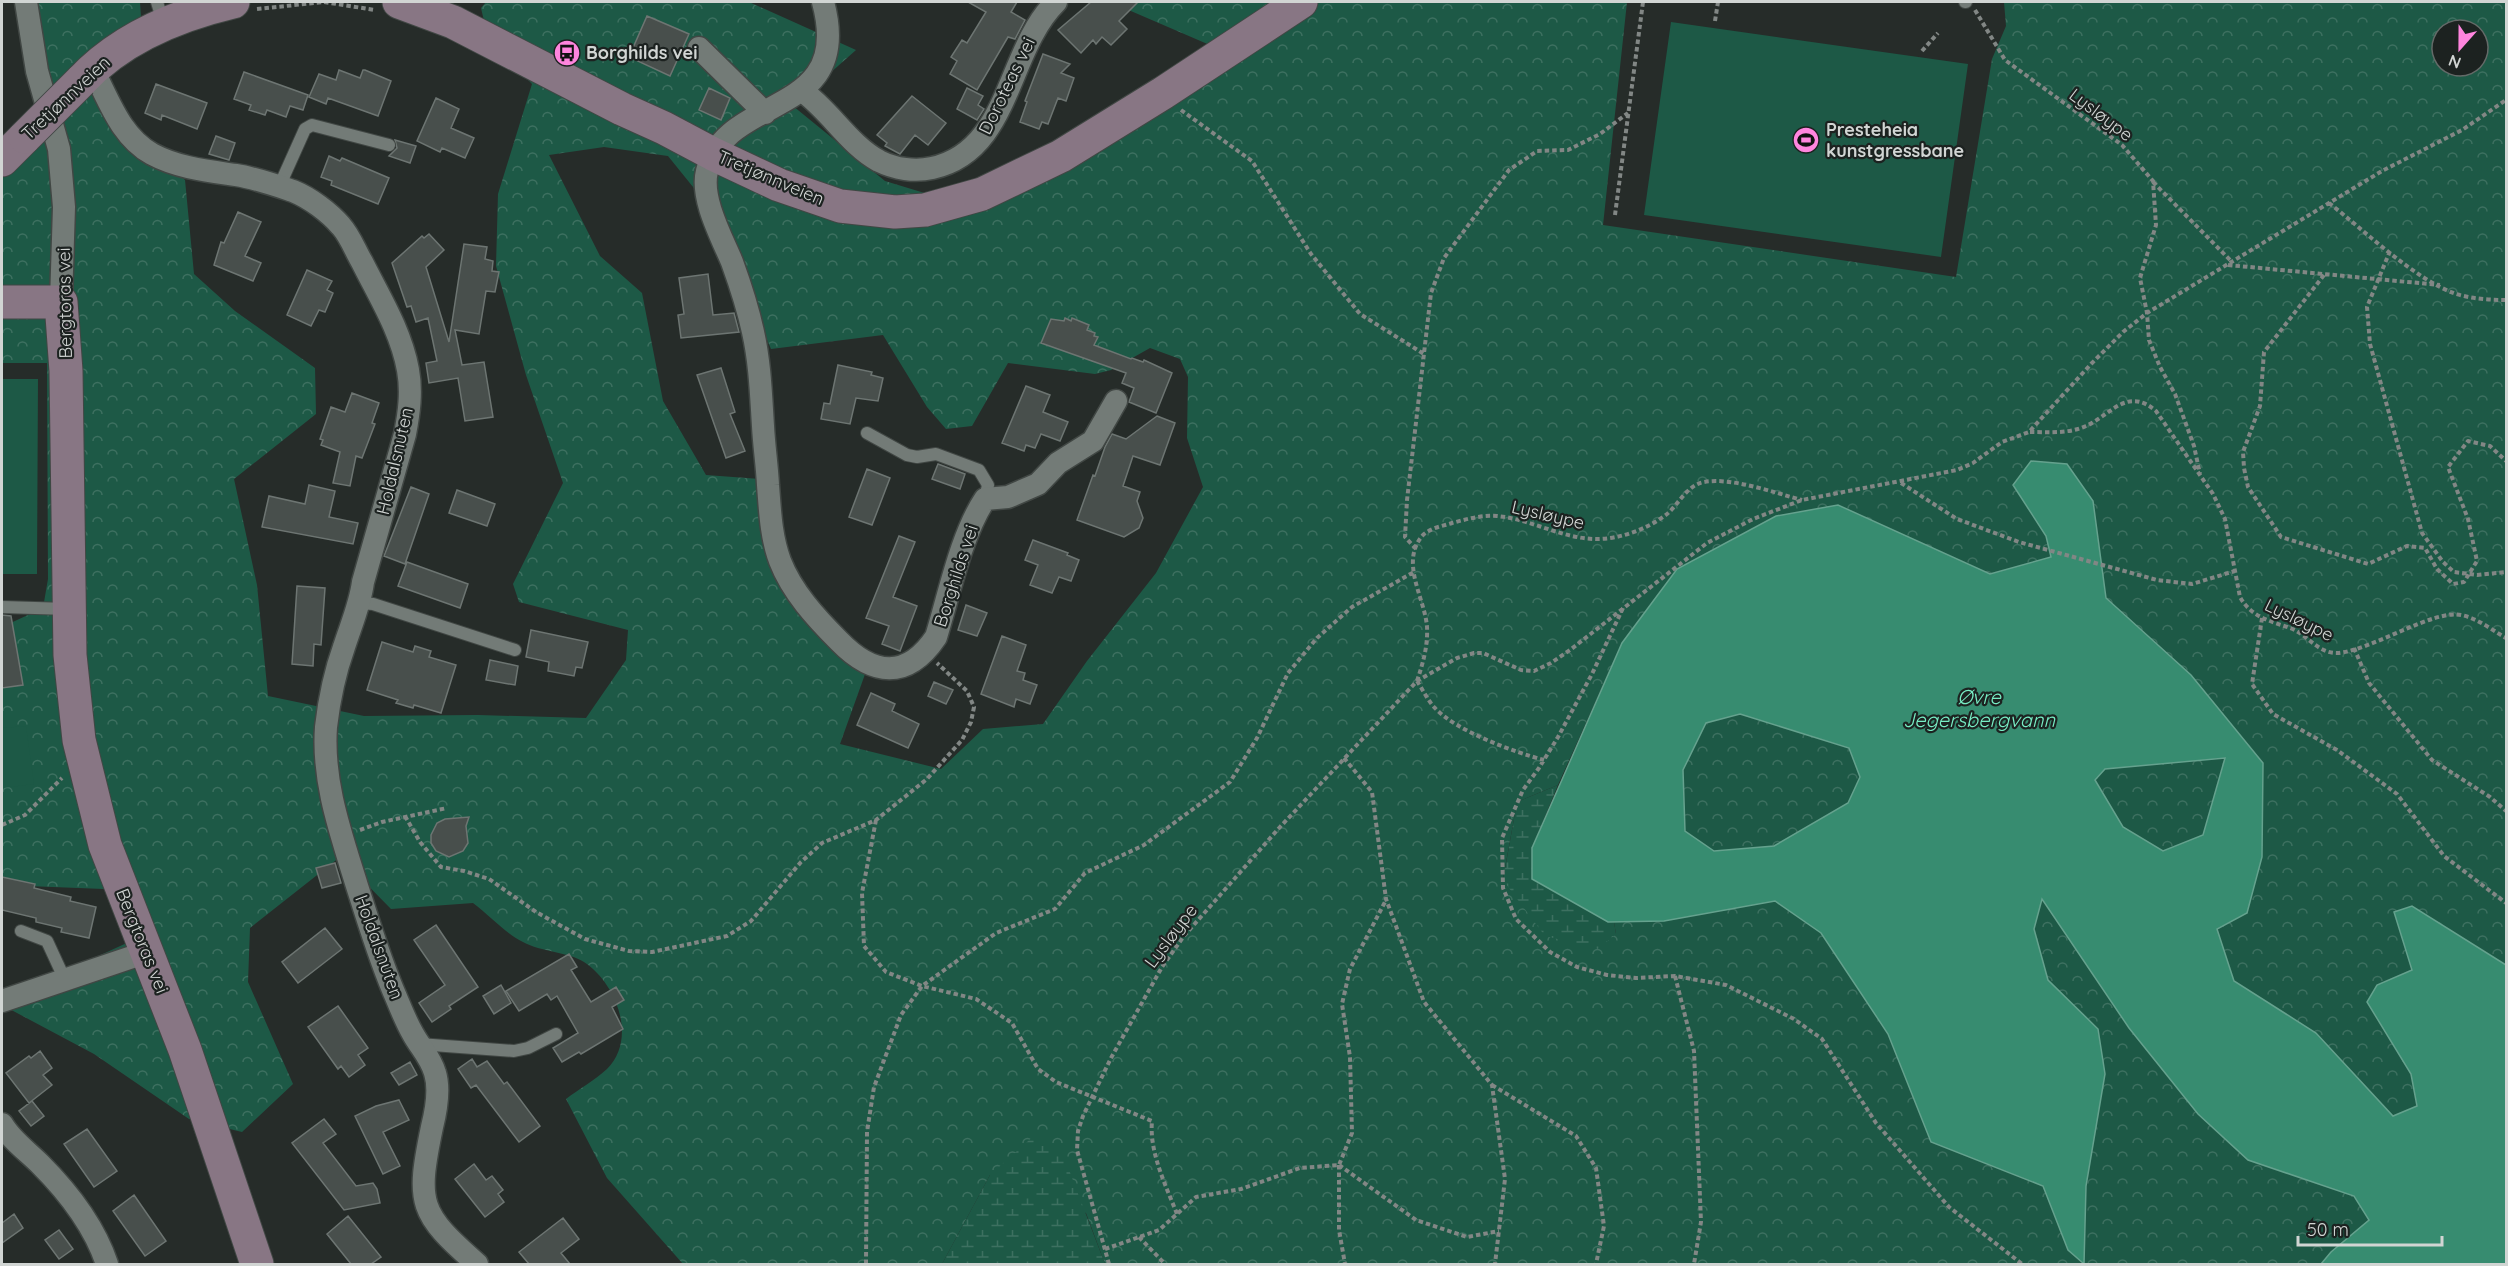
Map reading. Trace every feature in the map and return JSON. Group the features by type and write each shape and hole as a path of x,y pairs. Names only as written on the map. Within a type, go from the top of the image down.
{"street":[{"name":"Bergtoras vei","path":"26,2 37,71 59,149 64,217 61,302 66,363 71,686 79,740 105,845 185,1050 257,1264"},
{"path":"823,2 830,30 826,53 818,72 801,90 765,113 748,119 731,132 713,154 706,173 706,184 712,213 732,262 752,330 760,380 770,517 780,561 793,586 809,608 856,656 871,665 886,668 906,667 926,653"},
{"name":"Doroteas vei","path":"801,90 826,110 850,138 879,160 901,169 938,167 970,151 987,133 1030,36 1056,2"},
{"name":"Tretjønnveien","path":"388,6 454,12 622,109 779,185 840,206 895,212 925,210 991,190 1078,146 1301,2"},
{"name":"Tretjønnveien","path":"2,160 87,75 128,44 161,14 191,14 241,6"},
{"path":"699,48 765,113"},
{"name":"Holdalsnuten","path":"87,75 104,87 121,126 134,141 152,154 194,169 238,176 294,192 312,201 342,226 376,286 402,346 408,370 410,409 363,582 360,603 343,649 326,726 327,777 342,836 383,968 435,1074 437,1089 425,1170 423,1190 425,1202 438,1229 477,1264"},
{"path":"2,302 61,302"},
{"path":"985,499 1008,497 1038,484 1058,463 1093,441 1116,401"},
{"name":"Borghilds vei","path":"926,653 936,638 969,532 985,499"},
{"path":"2,1001 147,952"},
{"path":"2,1124 14,1140 53,1177 80,1210 92,1229 107,1264"}],"lane":[{"path":"279,187 305,129 312,125 389,145"},
{"path":"867,433 908,455 917,457 936,454 979,470 988,485 985,499"},
{"path":"360,603 373,604 515,650"},
{"path":"2,607 69,609"},
{"path":"21,931 47,941 65,980"},
{"path":"419,1044 514,1051 528,1048 556,1034"}],"path":[{"path":"241,6 324,2 388,6"},
{"path":"1615,215 1644,2"},
{"path":"1714,21 1718,2"},
{"name":"Lysløype","path":"1965,2 1979,13 2006,60 2122,145 2152,181 2156,225 2140,278 2147,313 2149,340 2160,367 2175,394 2194,446 2200,476"},
{"path":"1922,51 1938,33"},
{"name":"Lysløype","path":"2029,432 2091,364 2123,332 2147,313 2382,171 2462,130 2506,100"},
{"path":"1173,105 1252,161 1311,255 1360,314 1424,354"},
{"path":"1416,549 1405,537 1407,500 1431,293 1444,258 1509,170 1537,151 1568,150 1600,134 1628,113"},
{"path":"2152,181 2232,262"},
{"path":"2329,202 2415,271 2440,285 2455,293 2478,299 2506,300"},
{"path":"2390,251 2367,307 2370,344 2422,533 2442,562 2454,572 2477,575 2506,572"},
{"path":"2227,265 2440,285"},
{"path":"2324,275 2264,352 2260,406 2243,452 2248,487 2281,537 2368,564 2407,546 2425,548 2437,569 2453,584 2463,582 2477,561 2468,519 2448,467 2468,441 2490,446 2506,461"},
{"name":"Lysløype","path":"1109,1264 1077,1150 1078,1131 1111,1058 1162,967 1184,936 1344,758 1417,681 1457,658 1474,653 1483,653 1521,670 1534,670 1551,663 1707,543 1753,519 1802,500 1958,470 1974,463 2002,442 2029,432 2064,431 2085,427 2128,400 2139,401 2156,411 2213,494 2225,519 2240,597 2245,606 2262,618 2295,630 2327,651 2338,653 2384,640 2446,614 2472,618 2506,638"},
{"name":"Lysløype","path":"1417,681 1424,661 1427,626 1413,561 1423,534 1436,527 1475,517 1496,516 1576,537 1597,539 1616,536 1650,524 1667,513 1695,485 1705,482 1748,487 1802,500"},
{"path":"1900,482 1957,519 1967,523 2019,542 2157,580 2192,584 2235,571"},
{"path":"866,1264 867,1132 874,1088 901,1015 922,986 996,933 1055,909 1085,873 1144,845 1230,782 1257,738 1288,674 1317,638 1352,607 1414,572"},
{"path":"1624,607 1592,674 1544,760 1523,790 1502,838 1503,888 1516,919 1550,952 1577,967 1607,975 1636,978 1675,976 1726,985 1794,1019 1822,1039 1876,1123 1949,1207 2022,1264"},
{"path":"2262,618 2252,684 2273,714 2337,750 2397,794 2444,856 2506,903"},
{"path":"2354,648 2369,683 2432,760 2490,797 2506,812"},
{"path":"405,816 420,842 441,867 489,879 536,912 585,939 629,951 652,952 727,936 751,921 801,862 822,843 876,820 927,779 962,740 971,722 974,707 967,691 926,653"},
{"path":"1417,681 1436,709 1452,721 1506,748 1544,760"},
{"path":"1344,758 1372,792 1386,899 1424,1002 1492,1085 1576,1136 1596,1168 1604,1226 1596,1264"},
{"path":"2,825 25,815 69,771"},
{"path":"342,836 405,816 447,808"},
{"path":"876,820 862,894 864,946 886,972 922,986 976,999 1012,1023 1038,1069 1056,1082 1152,1121 1151,1134 1164,1181 1177,1214"},
{"path":"1345,1264 1339,1230 1339,1165 1352,1133 1350,1057 1342,1004 1350,969 1386,899"},
{"path":"1675,976 1694,1051 1701,1222 1694,1264"},
{"path":"1492,1085 1505,1179 1495,1264"},
{"path":"1105,1249 1160,1230 1196,1197 1241,1189 1300,1168 1339,1165 1416,1220 1467,1237 1499,1231"},
{"path":"1139,1237 1165,1264"}],"green space":[{"path":"34,2 140,2 141,17 98,68 104,101 185,180 194,274 235,311 315,368 316,414 234,479 257,585 268,696 364,716 478,715 586,718 626,660 628,630 519,602 513,584 563,483 526,375 496,266 498,194 532,84 488,38 481,8 486,2 749,2 856,50 793,106 885,181 964,205 1226,52 1110,2 1627,2 1603,225 1956,277 1992,59 2006,26 2004,2 2506,2 2506,965 2488,955 2412,970 2377,985 2367,1002 2411,1074 2417,1107 2393,1116 2316,1033 2234,981 2217,929 2263,763 2191,675 2106,598 2093,501 2013,485 2046,536 2051,557 1990,574 1838,505 1622,643 1558,785 1517,802 1503,879 1616,934 1614,922 1664,921 1775,901 1821,933 1888,1034 1931,1142 2043,1186 2068,1250 2083,1264 1105,1264 1086,1213 990,1175 942,1264 683,1264 607,1178 566,1099 607,1069 616,1056 621,1042 622,1027 614,997 595,971 578,959 538,948 516,938 473,903 391,909 340,857 250,928 248,982 293,1084 242,1132 189,1119 94,1054 2,1005 2,1000 129,942 104,889 2,885 2,627 43,608 48,579 47,363 2,363 2,143 41,108","holes":["604,147 668,156 710,208 771,349 883,335 927,407 946,429 972,426 1008,363 1095,374 1111,370 1150,348 1180,359 1188,377 1187,438 1203,487 1156,573 1087,661 1043,724 983,729 941,769 840,744 869,663 800,586 760,479 706,475 663,401 642,293 600,256 549,155"]},
{"name":"Presteheia kunstgressbane","path":"1671,22 1968,64 1941,257 1644,215"},
{"path":"2,379 38,379 37,574 2,574"},
{"path":"1740,714 1849,748 1860,777 1848,803 1774,846 1714,851 1685,831 1683,770 1706,723"},
{"path":"26,726 34,784 2,788 2,728"},
{"path":"2225,758 2203,835 2163,851 2123,827 2094,780 2105,769"},
{"path":"1558,785 1532,848 1608,922 1614,922 1616,934 1598,949 1545,936 1503,880 1517,802"},
{"path":"2042,898 2129,1028 2198,1114 2248,1160 2354,1196 2370,1220 2331,1252 2321,1264 2084,1264 2086,1186 2105,1074 2098,1029 2048,980 2034,929"},
{"path":"1036,1134 1061,1149 1105,1264 942,1264 990,1175"}],"water":[{"name":"Øvre Jegersbergvann","path":"2031,461 2067,464 2093,501 2106,598 2191,675 2263,763 2262,857 2247,913 2217,929 2234,981 2316,1033 2393,1116 2417,1106 2411,1074 2367,1002 2377,985 2412,970 2394,912 2412,906 2506,965 2506,1264 2321,1264 2331,1252 2369,1220 2354,1196 2248,1160 2198,1114 2129,1028 2042,899 2034,929 2048,980 2098,1029 2105,1074 2086,1186 2084,1264 2068,1250 2043,1186 1931,1142 1888,1034 1821,933 1775,901 1664,921 1608,922 1532,879 1532,848 1622,643 1677,569 1776,516 1838,505 1990,574 2051,557 2046,536 2013,485","holes":["1740,714 1849,748 1860,777 1848,803 1774,846 1714,851 1685,831 1683,770 1706,723","2225,758 2203,835 2163,851 2123,827 2095,780 2105,769"]}],"building":[{"path":"968,2 1017,2 1011,12 1025,20 1015,39 1008,37 977,90 950,74 957,61 951,57 962,40 967,43 986,12"},
{"path":"1091,2 1138,2 1119,21 1127,29 1111,45 1102,37 1096,44 1093,40 1081,53 1058,30"},
{"path":"647,16 689,34 670,76 629,57"},
{"path":"1043,54 1070,64 1061,73 1074,78 1066,101 1058,98 1048,124 1042,122 1039,129 1020,122 1027,102 1025,101"},
{"path":"339,70 360,78 365,70 391,81 378,116 328,98 326,104 309,97 319,74 336,80"},
{"path":"244,72 308,95 303,110 290,106 286,117 267,110 265,115 249,110 251,105 234,99"},
{"path":"156,84 207,103 197,129 162,115 161,120 145,113"},
{"path":"709,88 730,98 721,120 699,110"},
{"path":"967,88 983,96 978,105 984,109 977,120 957,109"},
{"path":"912,96 946,123 928,145 915,135 900,154 885,146 887,143 877,135"},
{"path":"436,98 459,109 451,128 474,138 465,158 442,148 440,152 417,141"},
{"path":"216,136 235,143 229,160 209,154"},
{"path":"395,140 416,146 410,163 389,156 397,148"},
{"path":"329,156 340,161 342,158 389,178 378,204 331,185 332,181 321,177"},
{"path":"238,212 261,222 245,256 261,263 253,281 214,265 221,242 224,243"},
{"path":"429,234 444,250 426,267 449,342 464,244 487,247 485,259 493,261 492,271 499,272 495,292 486,291 479,334 455,330 462,365 484,362 493,417 465,421 458,378 429,383 426,363 437,361 428,318 416,322 411,306 407,307 392,263 422,236 424,238"},
{"path":"307,270 332,281 327,290 333,293 325,312 319,310 311,326 287,315"},
{"path":"708,274 713,315 734,313 739,332 681,338 678,315 684,314 679,278"},
{"path":"1065,318 1071,321 1072,318 1089,325 1087,330 1098,337 1094,345 1131,359 1143,362 1144,360 1172,373 1156,413 1129,402 1134,388 1122,383 1126,373 1041,343 1051,319 1064,321"},
{"path":"838,365 872,372 871,375 883,378 878,401 856,398 850,424 821,419 824,403 830,404"},
{"path":"721,368 735,412 730,414 745,451 726,458 697,375"},
{"path":"1026,386 1050,395 1043,412 1068,422 1060,441 1041,434 1035,448 1026,445 1024,451 1002,443"},
{"path":"352,393 379,403 372,423 375,424 362,458 356,456 350,486 333,483 340,452 321,445 323,440 320,439 331,407 345,412"},
{"path":"1157,416 1175,423 1160,465 1133,456 1123,486 1140,492 1137,501 1143,518 1139,528 1124,537 1077,520 1093,475 1095,476 1112,434 1126,439"},
{"path":"938,464 965,474 960,489 932,479"},
{"path":"867,469 890,478 872,525 849,517"},
{"path":"309,485 335,491 329,517 358,523 353,544 262,527 269,496 305,504"},
{"path":"411,487 429,494 405,564 384,556"},
{"path":"457,490 495,504 487,526 449,513"},
{"path":"899,536 915,542 893,597 917,606 900,651 882,644 889,626 866,618"},
{"path":"1033,540 1068,553 1067,555 1079,560 1071,581 1059,577 1052,593 1030,585 1038,565 1025,560"},
{"path":"407,562 468,584 460,608 398,586"},
{"path":"297,586 325,588 321,645 314,644 313,666 292,664"},
{"path":"966,605 987,613 977,636 958,630"},
{"path":"2,615 11,616 23,685 2,688"},
{"path":"531,630 588,642 582,668 576,667 574,676 548,671 549,662 526,657"},
{"path":"1002,636 1026,645 1017,671 1025,673 1023,680 1037,685 1030,704 1016,699 1014,707 981,694"},
{"path":"382,642 413,652 415,646 431,651 429,657 456,665 441,713 414,705 413,708 396,703 398,700 367,690"},
{"path":"490,660 518,666 515,685 486,680"},
{"path":"934,682 953,690 946,704 928,696"},
{"path":"871,693 895,704 892,711 919,724 908,748 857,725"},
{"path":"469,817 466,826 468,843 463,851 449,857 436,851 431,843 431,835 437,823 445,819"},
{"path":"335,863 341,883 322,888 316,868"},
{"path":"2,877 35,884 34,888 71,897 70,901 96,907 89,938 61,932 62,928 36,922 36,918 2,910"},
{"path":"436,925 478,987 449,1006 451,1009 432,1022 419,1003 445,985 414,940"},
{"path":"325,928 342,949 298,983 282,962"},
{"path":"569,954 577,967 571,970 591,1002 616,987 624,1000 612,1007 623,1029 581,1054 579,1052 562,1062 553,1048 578,1033 557,996 551,1000 547,994 519,1011 506,991"},
{"path":"501,985 511,1003 494,1014 483,996"},
{"path":"338,1006 368,1048 358,1055 365,1065 349,1077 341,1066 338,1069 308,1027"},
{"path":"40,1051 52,1068 43,1075 52,1085 29,1103 6,1073"},
{"path":"472,1059 477,1067 487,1061 504,1084 507,1082 540,1126 519,1142 476,1085 471,1088 458,1069"},
{"path":"410,1062 417,1075 399,1085 391,1073"},
{"path":"399,1100 409,1120 383,1132 400,1166 383,1174 355,1116 376,1106"},
{"path":"32,1101 44,1116 31,1126 19,1111"},
{"path":"324,1119 336,1134 323,1143 356,1186 373,1183 380,1203 344,1210 292,1143"},
{"path":"87,1129 117,1171 94,1187 64,1144"},
{"path":"474,1164 486,1180 492,1176 503,1190 498,1194 504,1202 485,1217 455,1179"},
{"path":"134,1195 166,1241 145,1256 113,1211"},
{"path":"14,1214 23,1228 2,1243 2,1223"},
{"path":"348,1216 381,1257 371,1264 351,1264 327,1234"},
{"path":"563,1218 579,1239 561,1253 570,1264 529,1264 519,1252"},
{"path":"59,1230 73,1249 59,1259 45,1240"}],"place":[{"name":"Borghilds vei","path":"567,53"},
{"name":"Presteheia kunstgressbane","path":"1806,140"}]}
